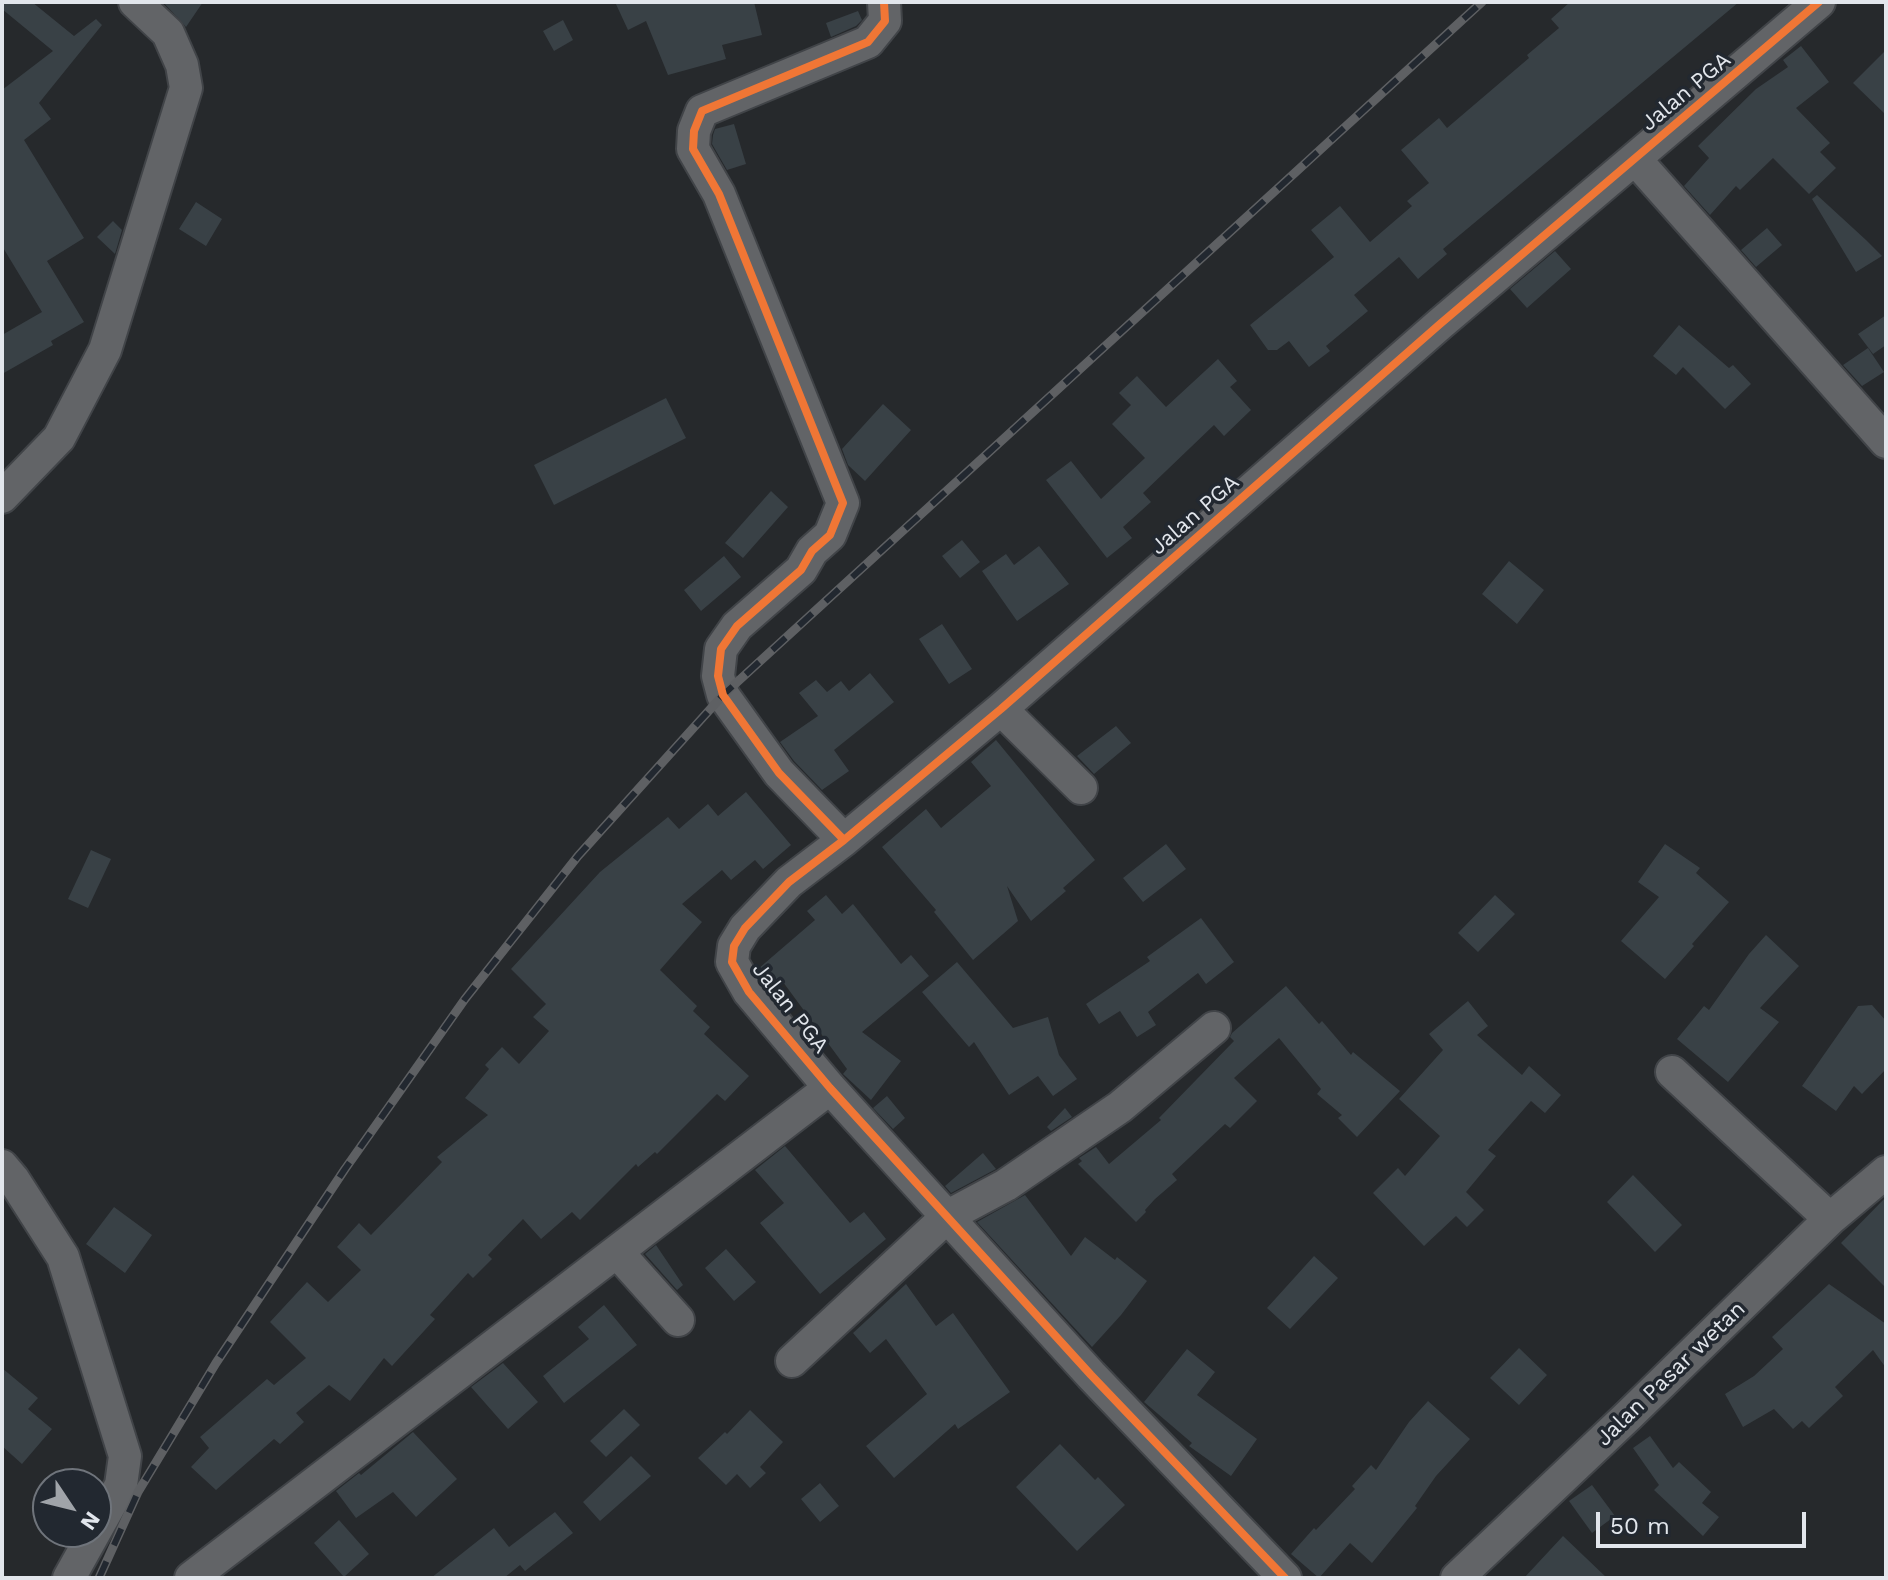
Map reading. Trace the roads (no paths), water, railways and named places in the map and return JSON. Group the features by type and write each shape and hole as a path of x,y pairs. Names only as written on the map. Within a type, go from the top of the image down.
{"street":[{"path":"2,497 59,438 105,350 186,88 182,65 168,33 135,2"},
{"path":"844,840 779,773 723,695 718,676 721,649 737,626 801,570 812,551 830,535 843,503 719,194 693,149 694,131 702,111 868,42 885,21 884,2"},
{"name":"Jalan PGA","path":"830,1088 749,992 732,962 734,946 745,928 789,882 1001,709 1428,334 1819,2"},
{"path":"1635,159 1886,442"},
{"path":"1001,709 1081,788"},
{"path":"792,1361 948,1216 1006,1185 1120,1107 1214,1028"},
{"path":"1672,1072 1830,1219"},
{"path":"191,1578 830,1088 1091,1375 1285,1578"},
{"path":"2,1166 63,1257 125,1456 121,1485 69,1578"},
{"name":"Jalan Pasar wetan","path":"1457,1578 1830,1219 1886,1172"},
{"path":"618,1253 678,1320"}],"railway":[{"path":"99,1578 138,1492 216,1363 345,1169 465,999 578,856 723,695 1482,2"}]}
